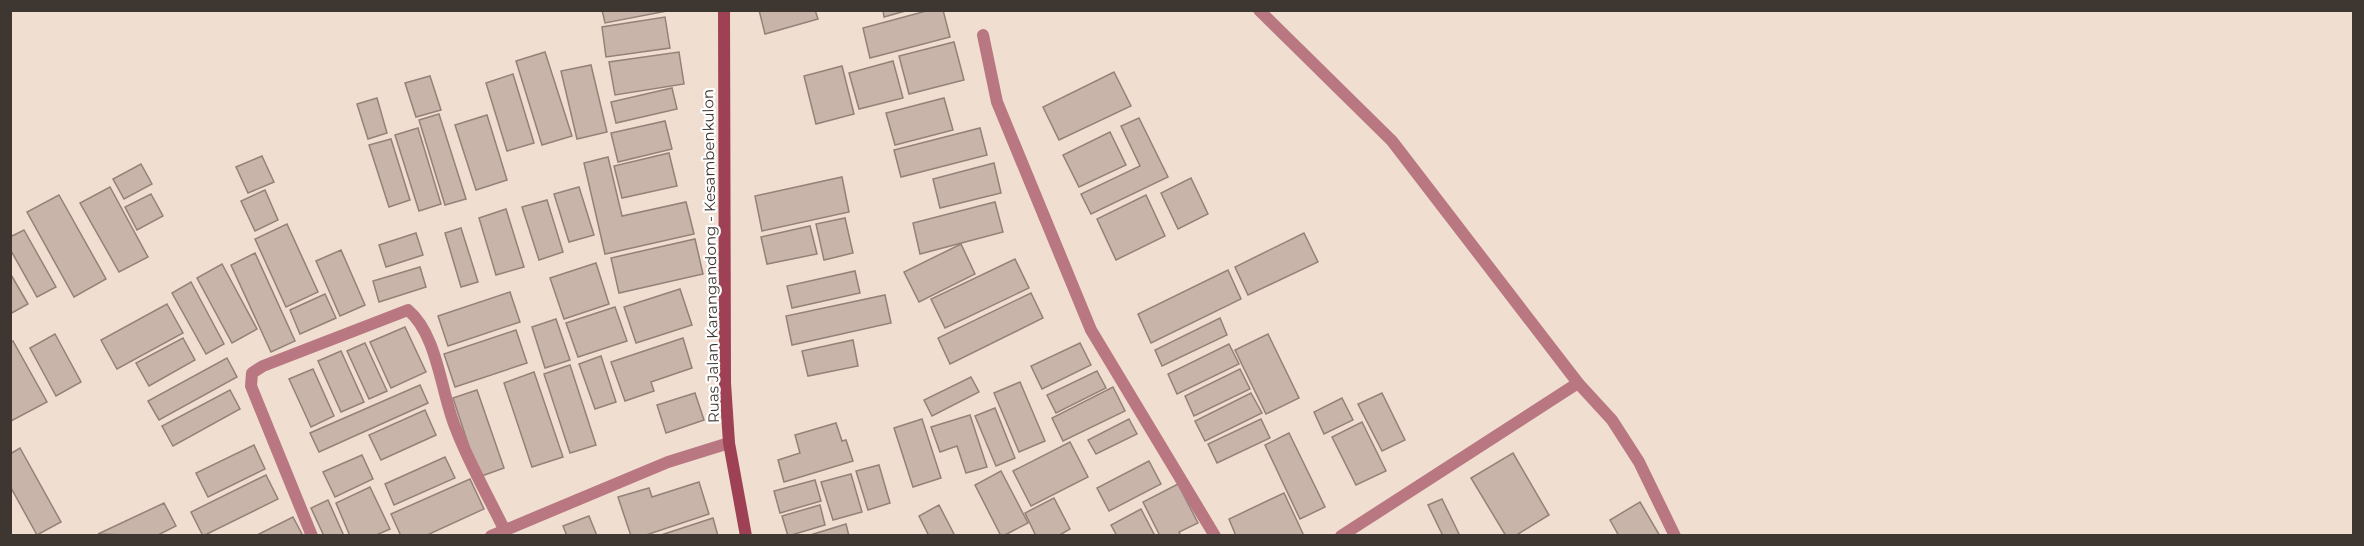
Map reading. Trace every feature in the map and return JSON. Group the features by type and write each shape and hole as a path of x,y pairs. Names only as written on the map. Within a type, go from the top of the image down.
{"main road":[{"name":"Ruas Jalan Karangandong - Kesambenkulon","path":"724,10 725,372 729,443 746,536"}],"street":[{"path":"1259,10 1392,141 1578,383 1612,420 1639,462 1675,536"},
{"path":"983,35 997,102 1091,330 1215,536"},
{"path":"312,536 251,386 252,373 263,366 408,310 418,318 428,339 455,428 504,529"},
{"path":"1341,536 1578,383"},
{"path":"491,536 668,462 729,443"}],"building":[{"path":"602,10 672,10 605,23"},
{"path":"759,10 815,10 818,19 765,34"},
{"path":"883,10 909,10 884,17"},
{"path":"930,10 943,10 950,37 870,58 863,28"},
{"path":"665,17 670,48 606,57 602,27"},
{"path":"954,42 964,80 909,94 899,56"},
{"path":"545,52 572,136 542,145 516,61"},
{"path":"679,52 684,84 615,95 609,62"},
{"path":"893,61 903,98 859,109 849,73"},
{"path":"591,65 607,132 577,139 561,71"},
{"path":"842,66 854,114 816,124 804,76"},
{"path":"1114,72 1131,106 1059,140 1043,107"},
{"path":"513,74 534,143 507,151 486,83"},
{"path":"430,76 441,110 416,117 405,83"},
{"path":"672,88 677,109 616,123 611,102"},
{"path":"377,98 387,133 368,139 357,104"},
{"path":"944,98 953,130 895,145 886,113"},
{"path":"439,114 466,199 445,205 419,120"},
{"path":"487,115 507,180 476,190 455,125"},
{"path":"1139,118 1168,177 1091,214 1081,194 1140,166 1121,126"},
{"path":"665,121 672,149 618,162 611,133"},
{"path":"418,128 441,204 419,211 395,135"},
{"path":"980,128 987,155 901,177 894,150"},
{"path":"1110,132 1126,165 1079,187 1063,155"},
{"path":"391,139 410,200 389,207 369,145"},
{"path":"669,153 677,186 622,198 614,166"},
{"path":"262,156 274,182 248,193 236,167"},
{"path":"608,157 622,216 686,202 694,234 605,254 584,163"},
{"path":"994,163 1001,193 940,208 933,179"},
{"path":"141,164 152,184 124,199 113,179"},
{"path":"842,177 849,212 762,231 755,196"},
{"path":"1191,178 1208,214 1178,229 1161,193"},
{"path":"110,187 148,257 119,272 80,203"},
{"path":"579,187 594,235 569,242 554,194"},
{"path":"265,190 278,220 255,231 241,201"},
{"path":"151,194 163,216 137,230 125,207"},
{"path":"59,195 106,279 74,297 27,212"},
{"path":"1146,195 1165,236 1116,260 1097,219"},
{"path":"547,200 563,252 539,260 522,207"},
{"path":"995,202 1003,232 920,254 913,223"},
{"path":"506,209 524,267 496,275 479,218"},
{"path":"845,218 853,253 824,260 816,224"},
{"path":"287,224 318,292 286,307 255,239"},
{"path":"810,226 817,254 767,264 761,237"},
{"path":"461,228 478,282 461,287 445,233"},
{"path":"24,230 56,287 37,297 10,249 10,237"},
{"path":"416,233 423,255 386,267 379,245"},
{"path":"1304,233 1318,262 1248,295 1235,267"},
{"path":"695,239 703,274 619,293 611,258"},
{"path":"961,244 975,274 919,302 904,272"},
{"path":"341,250 365,305 340,316 316,261"},
{"path":"255,253 295,341 271,352 231,265"},
{"path":"1015,259 1029,288 945,328 931,299"},
{"path":"596,263 609,304 564,319 550,278"},
{"path":"222,264 257,329 232,343 197,278"},
{"path":"420,267 426,287 379,302 373,281"},
{"path":"1228,270 1241,299 1151,343 1138,314"},
{"path":"855,271 860,293 792,308 787,286"},
{"path":"10,273 28,304 10,314"},
{"path":"191,282 224,344 206,354 172,293"},
{"path":"680,289 692,325 636,343 624,307"},
{"path":"510,292 520,322 448,346 438,316"},
{"path":"1031,293 1043,318 950,364 938,338"},
{"path":"325,294 336,318 300,334 290,310"},
{"path":"885,295 891,323 792,345 786,316"},
{"path":"167,304 183,333 117,369 101,340"},
{"path":"615,307 627,341 578,357 566,323"},
{"path":"1220,318 1227,335 1162,366 1155,350"},
{"path":"556,319 570,360 545,368 532,327"},
{"path":"405,327 426,372 391,388 370,342"},
{"path":"516,330 527,363 455,387 444,354"},
{"path":"55,334 81,382 56,396 30,348"},
{"path":"1268,334 1299,398 1266,414 1235,350"},
{"path":"183,338 195,360 149,386 136,363"},
{"path":"683,338 692,368 651,382 654,391 625,401 611,362"},
{"path":"853,340 858,366 808,376 802,351"},
{"path":"13,341 47,402 11,421 10,342"},
{"path":"365,343 387,391 369,399 347,351"},
{"path":"1080,343 1091,365 1042,389 1031,366"},
{"path":"1229,344 1239,364 1177,394 1168,374"},
{"path":"341,351 364,402 341,412 318,361"},
{"path":"601,356 616,402 595,409 579,364"},
{"path":"227,358 237,377 159,420 148,401"},
{"path":"570,365 596,445 570,453 544,374"},
{"path":"313,369 334,416 311,427 289,379"},
{"path":"1240,369 1250,389 1194,416 1185,396"},
{"path":"1097,371 1106,388 1056,413 1047,395"},
{"path":"534,372 563,457 532,467 504,383"},
{"path":"971,377 979,392 932,416 924,400"},
{"path":"1020,382 1045,441 1019,452 994,393"},
{"path":"420,385 428,403 319,452 310,433"},
{"path":"1113,387 1125,411 1063,441 1052,418"},
{"path":"230,390 240,409 173,446 162,426"},
{"path":"477,390 504,468 479,477 453,398"},
{"path":"695,393 704,420 666,433 657,405"},
{"path":"1251,393 1262,413 1205,441 1195,421"},
{"path":"1382,393 1405,440 1382,451 1358,404"},
{"path":"1342,398 1353,420 1324,434 1314,412"},
{"path":"995,408 1015,458 996,466 975,416"},
{"path":"425,410 436,435 381,460 369,435"},
{"path":"970,415 987,467 966,473 957,446 940,452 931,427"},
{"path":"922,419 941,478 913,487 894,428"},
{"path":"1129,419 1137,434 1096,454 1088,440"},
{"path":"1261,419 1270,438 1217,463 1208,444"},
{"path":"1362,422 1386,471 1356,485 1332,437"},
{"path":"836,423 842,441 846,440 853,461 784,482 778,460 800,453 795,435"},
{"path":"1289,433 1325,507 1300,519 1265,445"},
{"path":"1070,442 1088,477 1031,506 1013,471"},
{"path":"254,445 265,469 208,497 196,473"},
{"path":"20,448 61,522 37,535 10,486 10,454"},
{"path":"1513,453 1549,515 1515,536 1506,536 1471,478"},
{"path":"362,455 373,479 335,497 323,472"},
{"path":"445,457 455,478 394,505 385,484"},
{"path":"1149,461 1161,484 1109,511 1097,488"},
{"path":"879,465 890,503 868,510 856,471"},
{"path":"1001,471 1028,523 1003,536 975,485"},
{"path":"851,474 862,512 833,520 821,482"},
{"path":"266,475 278,499 203,536 191,512"},
{"path":"470,479 484,509 425,536 401,536 391,514"},
{"path":"815,480 821,501 780,513 774,491"},
{"path":"699,482 709,514 643,536 631,536 618,497 649,488 652,497"},
{"path":"1178,484 1198,523 1179,532 1181,536 1160,536 1143,502"},
{"path":"370,487 390,529 374,536 350,536 336,503"},
{"path":"1284,493 1304,536 1236,536 1229,519"},
{"path":"1054,498 1070,529 1058,536 1036,536 1025,513"},
{"path":"1442,499 1460,536 1443,536 1428,505"},
{"path":"328,500 344,536 324,536 311,508"},
{"path":"1640,502 1660,536 1619,536 1610,520"},
{"path":"164,503 176,526 156,536 98,534"},
{"path":"820,505 825,525 788,536 782,516"},
{"path":"939,505 955,536 929,536 919,516"},
{"path":"1141,509 1155,536 1117,536 1111,525"},
{"path":"589,516 597,536 567,536 563,526"},
{"path":"293,517 303,536 257,535"},
{"path":"713,518 718,536 658,536"},
{"path":"846,524 849,536 807,536"}]}
